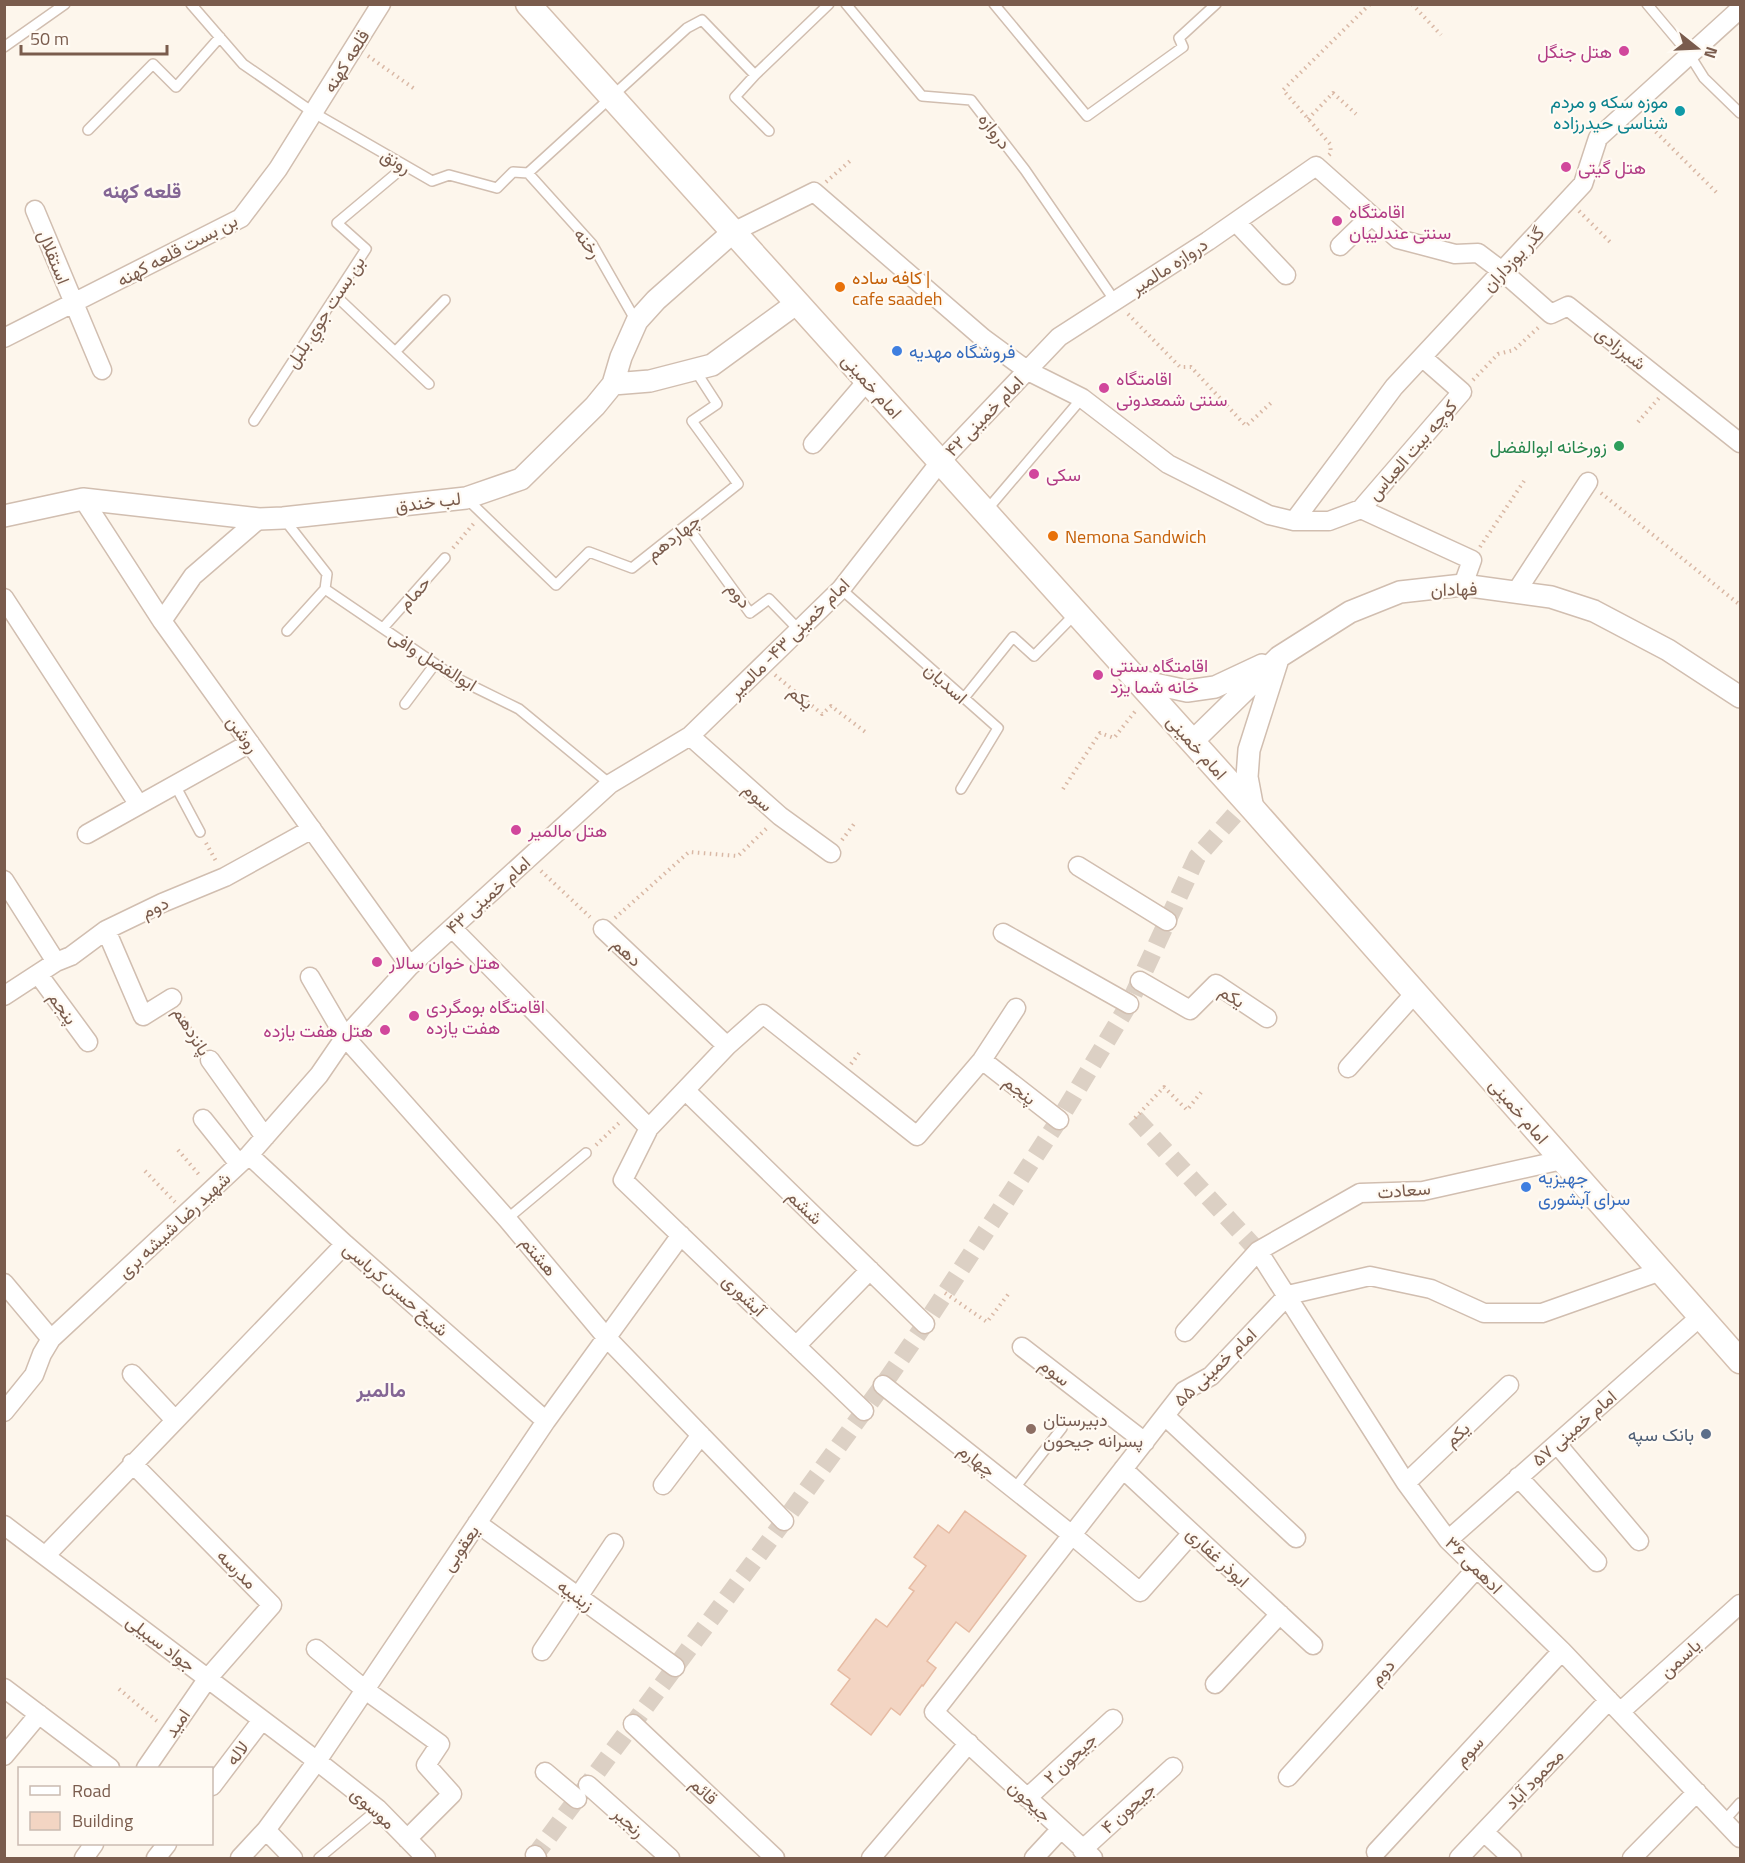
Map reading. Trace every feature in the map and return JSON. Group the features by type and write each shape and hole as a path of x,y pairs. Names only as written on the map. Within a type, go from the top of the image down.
{"main road":[{"name":"امام خمینی","path":"528,4 1253,809 1740,1361"}],"street":[{"name":"قلعه کهنه","path":"312,115 381,4"},
{"name":"گذر يوزداران","path":"1294,521 1394,387 1583,184 1598,138 1740,9"},
{"name":"بن بست قلعه کهنه","path":"4,338 241,218 278,169 312,115"},
{"name":"دروازه مالمیر","path":"1028,371 1059,337 1236,222 1316,166"},
{"path":"1316,166 1398,239 1455,254 1478,253 1551,314"},
{"path":"733,232 814,192 983,338 1028,371 1082,398 1168,464 1269,515 1294,521 1329,521 1361,509 1472,560 1463,585"},
{"name":"استقلال","path":"35,210 102,370"},
{"path":"1340,246 1371,216"},
{"path":"1236,222 1286,275"},
{"name":"لب خندق","path":"4,516 83,499 259,519 283,518 466,498 521,479 595,406 613,384 621,357 637,321 656,300 733,232"},
{"path":"613,384 650,381 712,365 797,303"},
{"name":"شیرزادی","path":"1551,314 1568,306 1740,443"},
{"path":"1422,357 1462,392"},
{"name":"امام خمینی ۴۲","path":"940,462 1028,371"},
{"path":"813,444 867,381"},
{"name":"کوچه بيت العباس","path":"1361,509 1462,392"},
{"name":"امام خمینی ۴۳- مالمیر","path":"610,784 690,736 842,589 940,462"},
{"path":"1516,592 1588,482"},
{"name":"روشن","path":"83,499 162,621 410,966"},
{"path":"162,621 193,576 259,519"},
{"name":"فهادان","path":"1192,742 1279,657 1350,612 1400,592 1463,585 1551,597 1594,611 1668,650 1740,697"},
{"path":"7,607 139,805"},
{"path":"1143,687 1187,691 1215,687 1279,657"},
{"path":"1253,809 1246,768 1249,750 1279,657"},
{"name":"سوم","path":"690,736 780,816 831,853"},
{"path":"87,834 250,743"},
{"name":"امام خمینی ۴۳","path":"345,1037 410,966 610,784"},
{"name":"دوم","path":"4,996 56,962 71,956 106,930 225,876 312,829"},
{"path":"1078,866 1167,921"},
{"path":"4,880 56,962"},
{"path":"452,928 649,1128 727,1046 763,1014 917,1136 982,1060 1016,1008"},
{"name":"دهم","path":"603,929 727,1046"},
{"name":"پانزدهم","path":"106,930 143,1016 172,998"},
{"path":"1003,933 1129,1004"},
{"name":"پنجم","path":"38,974 88,1042"},
{"name":"هشتم","path":"310,977 345,1037 507,1219 606,1337 784,1521"},
{"name":"یکم","path":"1140,981 1190,1010 1216,984 1267,1018"},
{"path":"1348,1068 1415,993"},
{"name":"شهید رضا شیشه بری","path":"4,1412 34,1375 51,1339 244,1159 320,1075 345,1037"},
{"name":"پانزدهم","path":"210,1060 265,1137"},
{"name":"پنجم","path":"982,1060 1059,1120"},
{"name":"ششم","path":"685,1090 925,1324"},
{"name":"شیخ حسن کرباسی","path":"203,1119 244,1159 345,1244 546,1421"},
{"name":"آبشوری","path":"649,1128 623,1180 864,1411"},
{"name":"سعادت","path":"1185,1332 1258,1251 1359,1193 1423,1191 1562,1160"},
{"name":"یعقوبی","path":"240,1858 266,1830 317,1761 546,1421 681,1235"},
{"path":"45,1556 345,1244"},
{"name":"ادهمی ۳۶","path":"1258,1251 1406,1483 1448,1540 1562,1651 1740,1838"},
{"path":"796,1346 870,1270"},
{"path":"1288,1295 1370,1276 1431,1289 1484,1313 1542,1314 1661,1271"},
{"path":"4,1283 51,1339"},
{"name":"امام خمینی ۵۵","path":"969,1743 934,1712 1184,1391 1211,1376 1288,1295"},
{"name":"امام خمینی ۵۷","path":"1448,1540 1701,1316"},
{"name":"سوم","path":"1022,1347 1145,1442"},
{"path":"132,1374 175,1420"},
{"name":"چهارم","path":"883,1385 1072,1535"},
{"name":"یکم","path":"1406,1483 1509,1385"},
{"path":"1165,1416 1296,1538"},
{"path":"663,1485 700,1434"},
{"path":"1557,1444 1639,1541"},
{"name":"مدرسه","path":"132,1463 272,1605 207,1678"},
{"name":"ابوذر غفاری","path":"1123,1469 1312,1645"},
{"path":"1518,1477 1597,1562"},
{"name":"زینبیه","path":"477,1523 675,1667"},
{"name":"جواد سبیلی","path":"4,1525 317,1761"},
{"path":"1072,1535 1140,1592 1192,1533"},
{"path":"542,1651 614,1543"},
{"name":"دوم","path":"1288,1777 1477,1568"},
{"name":"یاسمن","path":"1614,1706 1740,1604"},
{"path":"1215,1684 1280,1614"},
{"path":"316,1649 364,1689 440,1744 426,1765 452,1794 407,1839"},
{"name":"سوم","path":"1376,1852 1562,1651"},
{"name":"امید","path":"147,1767 207,1678"},
{"path":"4,1688 109,1767"},
{"name":"محمود آباد","path":"1459,1858 1614,1706"},
{"path":"4,1756 39,1714"},
{"name":"جیحون ۲","path":"1027,1798 1113,1719"},
{"name":"لاله","path":"213,1785 262,1720"},
{"name":"قائم","path":"633,1724 775,1858"},
{"path":"872,1858 969,1743"},
{"name":"جیحون","path":"969,1743 1087,1854"},
{"name":"موسوی","path":"317,1761 378,1809 426,1858"},
{"name":"جیحون ۴","path":"1087,1854 1173,1767"},
{"name":"رنجبر","path":"545,1772 582,1792 670,1858"},
{"path":"1632,1858 1696,1792"},
{"path":"266,1830 294,1858"},
{"path":"1035,1858 1060,1830"},
{"path":"1484,1832 1512,1858"},
{"path":"84,1858 93,1845"},
{"path":"156,1858 166,1845"}],"lane":[{"path":"4,46 65,4"},
{"path":"769,131 735,97 829,4"},
{"name":"دروازه","path":"846,4 922,96 971,100 1025,170 1115,301"},
{"path":"994,4 1087,116 1183,47 1179,38 1216,4"},
{"path":"1647,4 1689,54 1704,78 1740,113"},
{"name":"رونق","path":"197,7 243,64 312,115 432,181 449,175 497,189 513,172 528,173 612,98"},
{"path":"612,98 687,28 702,20 755,75"},
{"path":"88,130 153,64 176,87 220,37"},
{"name":"بن بست جوي بلبل","path":"254,422 366,249 337,223 405,166"},
{"name":"رخنه","path":"528,173 592,244 637,321"},
{"path":"336,296 429,384"},
{"path":"396,351 445,300"},
{"name":"چهاردهم","path":"466,498 556,585 589,552 632,568 738,484 692,421 717,404 695,370"},
{"path":"986,511 1082,398"},
{"path":"283,518 327,574 325,589 287,631"},
{"name":"دوم","path":"687,526 750,613 769,599 799,630"},
{"name":"حمام","path":"383,628 445,558"},
{"name":"ابوالفضل وافی","path":"325,589 456,678 519,710 610,784"},
{"name":"اسدیان","path":"842,589 998,728 961,789"},
{"path":"964,698 1013,637 1034,656 1076,613"},
{"path":"405,704 435,664"},
{"path":"175,785 200,832"},
{"path":"507,1219 586,1153"},
{"path":"1014,1489 1062,1428"},
{"path":"1724,1821 1740,1803"},
{"path":"319,1858 378,1809"}],"path":[{"path":"1316,166 1331,153 1330,144 1283,90 1370,4"},
{"path":"1412,4 1441,35"},
{"path":"355,46 416,90"},
{"path":"1308,119 1333,93 1356,114"},
{"path":"1632,107 1718,194"},
{"path":"814,192 850,161"},
{"path":"1568,200 1610,242"},
{"path":"1115,301 1180,368 1191,367 1246,426 1273,401"},
{"path":"1462,392 1498,354 1514,350 1551,314"},
{"path":"1638,422 1669,386"},
{"path":"1472,560 1524,481"},
{"path":"1588,482 1740,606"},
{"path":"445,558 481,514"},
{"name":"یکم","path":"763,666 822,714 831,706 868,734"},
{"path":"1063,789 1100,733 1114,738 1143,687"},
{"path":"603,929 689,852 738,856 780,816"},
{"path":"200,832 225,876"},
{"name":"دهم","path":"528,858 603,929"},
{"name":"پانزدهم","path":"172,998 210,1060"},
{"path":"1135,1118 1164,1087 1187,1110 1203,1090"},
{"path":"586,1153 632,1111"},
{"path":"178,1150 212,1189"},
{"path":"145,1171 185,1213"},
{"path":"945,1293 987,1322 1010,1292"},
{"path":"119,1689 171,1732"}],"building":[{"path":"965,1511 1026,1556 969,1632 956,1622 927,1661 936,1668 923,1686 900,1715 891,1708 871,1735 831,1704 850,1679 838,1670 876,1619 887,1627 914,1591 909,1588 926,1566 914,1557 938,1525 949,1533"}],"tunnel":[{"path":"533,1858 784,1521 925,1324 1059,1120 1129,1004 1197,857 1246,802"},
{"path":"1135,1118 1258,1251"}],"place":[{"name":"هتل جنگل","path":"1624,51"},
{"name":"موزه سکه و مردم شناسی حیدرزاده","path":"1680,111"},
{"name":"هتل گیتی","path":"1566,167"},
{"name":"اقامتگاه سنتی عندلیبان","path":"1337,221"},
{"name":"کافه ساده | cafe saadeh","path":"840,287"},
{"name":"فروشگاه مهدیه","path":"897,351"},
{"name":"اقامتگاه سنتی شمعدونی","path":"1104,388"},
{"name":"زورخانه ابوالفضل","path":"1619,446"},
{"name":"سکی","path":"1034,474"},
{"name":"Nemona Sandwich","path":"1053,536"},
{"name":"اقامتگاه سنتی خانه شما یزد","path":"1098,675"},
{"name":"هتل مالمير","path":"516,830"},
{"name":"هتل خوان سالار","path":"377,962"},
{"name":"اقامتگاه بومگردی هفت یازده","path":"414,1016"},
{"name":"هتل هفت یازده","path":"385,1030"},
{"name":"جهیزیه سرای آبشوری","path":"1526,1187"},
{"name":"دبیرستان پسرانه جیحون","path":"1031,1429"},
{"name":"بانک سپه","path":"1706,1434"}],"district":[{"name":"قلعه کهنه","path":"142,190"},
{"name":"مالمیر","path":"381,1389"}]}
